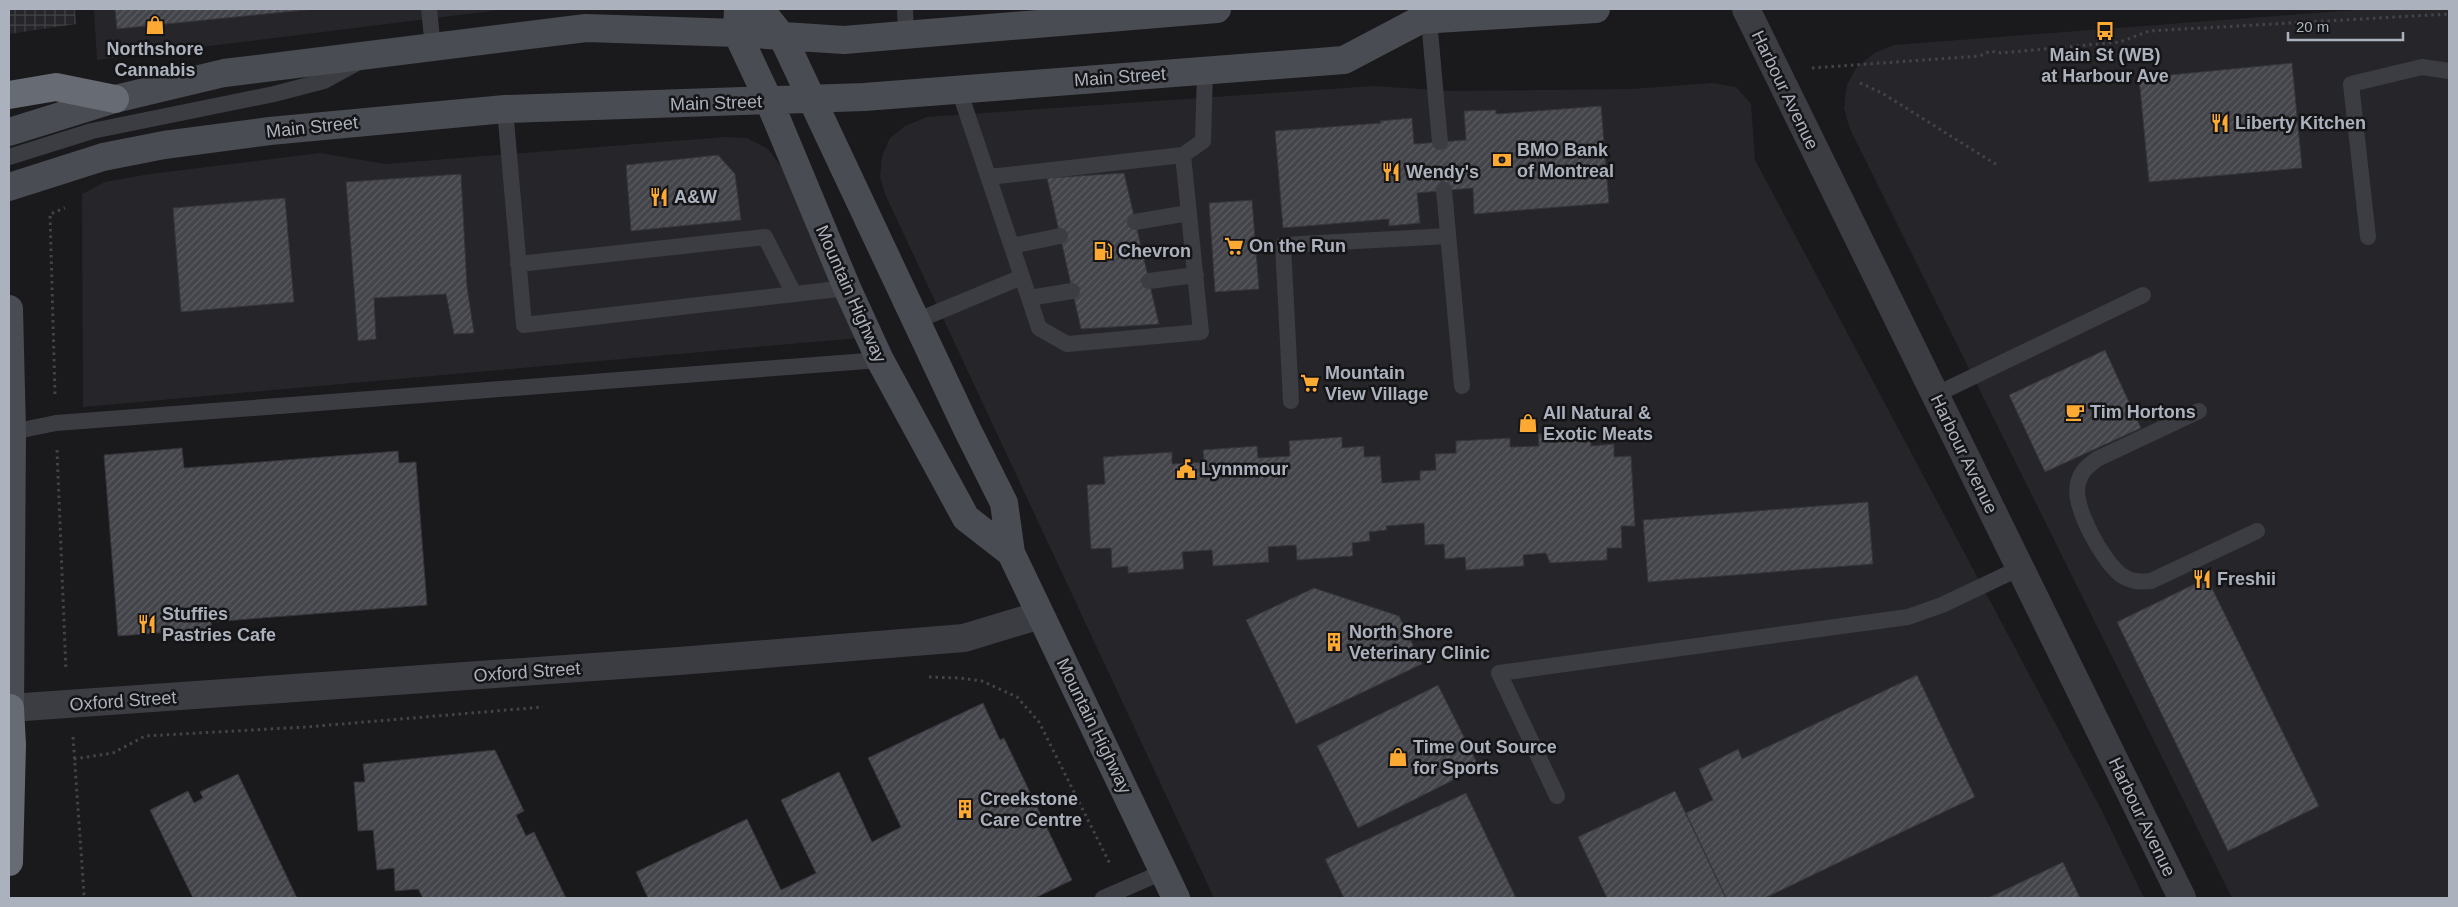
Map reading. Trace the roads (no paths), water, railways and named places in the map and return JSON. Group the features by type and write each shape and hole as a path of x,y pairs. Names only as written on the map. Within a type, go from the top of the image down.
{"highway":[{"path":"9,95 56,87 115,99"},
{"path":"9,708 12,745 9,862"}],"main road":[{"name":"Mountain Highway","path":"760,9 783,38 1004,503 1011,553 1176,898"},
{"path":"9,132 115,99 224,73 433,47 595,19 738,21 783,38 844,40 905,22 1217,9"},
{"name":"Main Street","path":"9,187 103,157 164,145 270,131 505,109 769,102 959,90 1344,60 1416,16 1596,9"},
{"name":"Mountain Highway","path":"738,21 769,102 847,288 880,360 966,518 1011,553"},
{"path":"9,309 12,432 9,708"}],"street":[{"name":"Harbour Avenue","path":"1746,9 2182,898"},
{"name":"Oxford Street","path":"9,708 670,662 964,638 1040,615"}],"lane":[{"path":"429,9 433,47"},
{"path":"1416,16 1440,142"},
{"path":"9,157 92,130 274,94 324,80 372,54"},
{"path":"2368,237 2351,84 2377,76 2422,67 2449,71"},
{"path":"988,177 1183,155 1203,141 1205,71"},
{"path":"959,90 1039,328 1067,344 1201,332 1183,155"},
{"path":"505,109 524,325 847,288"},
{"path":"1444,190 1462,386"},
{"path":"1135,222 1188,213"},
{"path":"518,264 765,236 794,294"},
{"path":"1012,246 1060,236"},
{"path":"1291,401 1283,245 1448,236"},
{"path":"1149,281 1196,276"},
{"path":"916,321 1022,278"},
{"path":"1030,298 1072,291"},
{"path":"1935,396 2144,295"},
{"path":"12,432 56,423 880,360"},
{"path":"2199,411 2097,459 2083,471 2078,485 2078,502 2082,514 2108,562 2122,576 2138,583 2151,581 2257,531"},
{"path":"1557,796 1499,673 1908,617 1942,605 2020,568"},
{"path":"1103,898 1163,872"}],"place":[{"name":"Northshore Cannabis","path":"155,25"},
{"name":"Main St (WB) at Harbour Ave","path":"2105,31"},
{"name":"Liberty Kitchen","path":"2220,123"},
{"name":"BMO Bank of Montreal","path":"1502,160"},
{"name":"Wendy's","path":"1391,172"},
{"name":"A&W","path":"659,197"},
{"name":"On the Run","path":"1234,246"},
{"name":"Chevron","path":"1103,251"},
{"name":"Mountain View Village","path":"1310,383"},
{"name":"Tim Hortons","path":"2075,412"},
{"name":"All Natural & Exotic Meats","path":"1528,423"},
{"name":"Lynnmour","path":"1186,469"},
{"name":"Freshii","path":"2202,579"},
{"name":"Stuffies Pastries Cafe","path":"147,624"},
{"name":"North Shore Veterinary Clinic","path":"1334,642"},
{"name":"Time Out Source for Sports","path":"1398,757"},
{"name":"Creekstone Care Centre","path":"965,809"}]}
